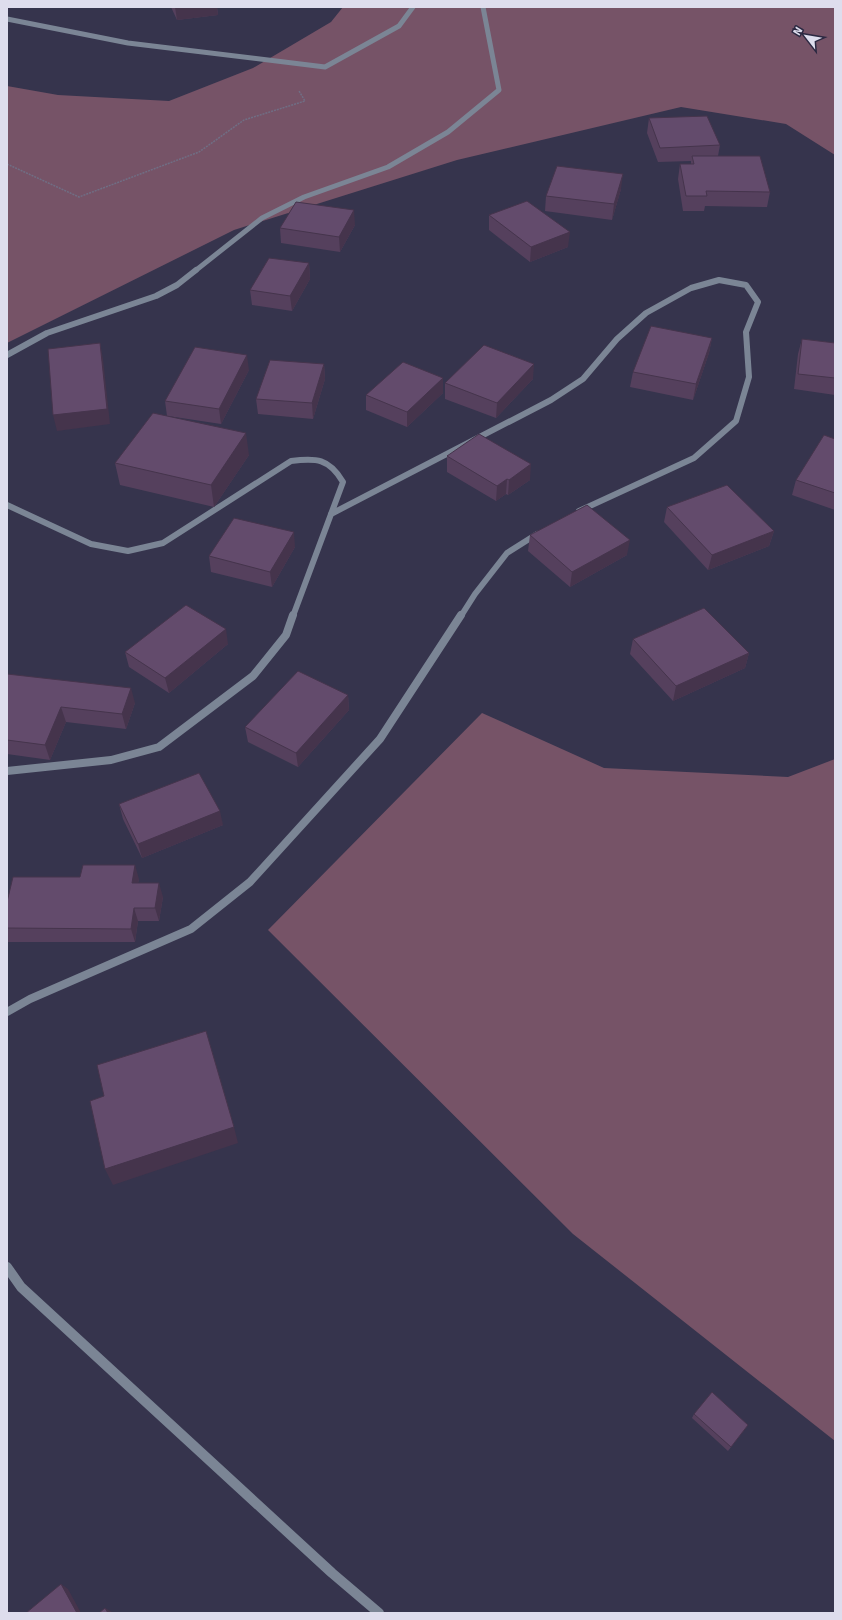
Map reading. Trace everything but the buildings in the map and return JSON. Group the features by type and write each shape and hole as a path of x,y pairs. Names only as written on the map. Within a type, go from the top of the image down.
{"street":[{"path":"7,19 128,43 326,68 399,26 413,7"},
{"path":"7,355 46,333 156,296 177,285 262,218 304,197 388,167 448,132 499,90 483,7"},
{"path":"331,514 551,400 582,379 616,339 646,313 691,288 719,280 746,285 758,302 746,332 749,377 736,421 694,458 569,516"},
{"path":"7,505 91,544 128,551 163,543 291,461 316,458 336,469 343,482 286,635 253,676 159,747 112,760 7,771"},
{"path":"7,1012 30,999 191,929 250,882 380,739 475,594 507,553 543,530"},
{"path":"7,1267 21,1286 332,1573 379,1613"}],"path":[{"path":"7,164 80,197 199,152 244,120 305,101 296,85 301,75 326,68"}],"shaded area":[{"path":"343,7 835,7 835,155 786,124 681,107 457,160 234,230 7,343 7,86 58,95 169,101 253,68 331,22"},
{"path":"482,713 604,768 788,777 835,759 835,1441 573,1234 268,930"}]}
